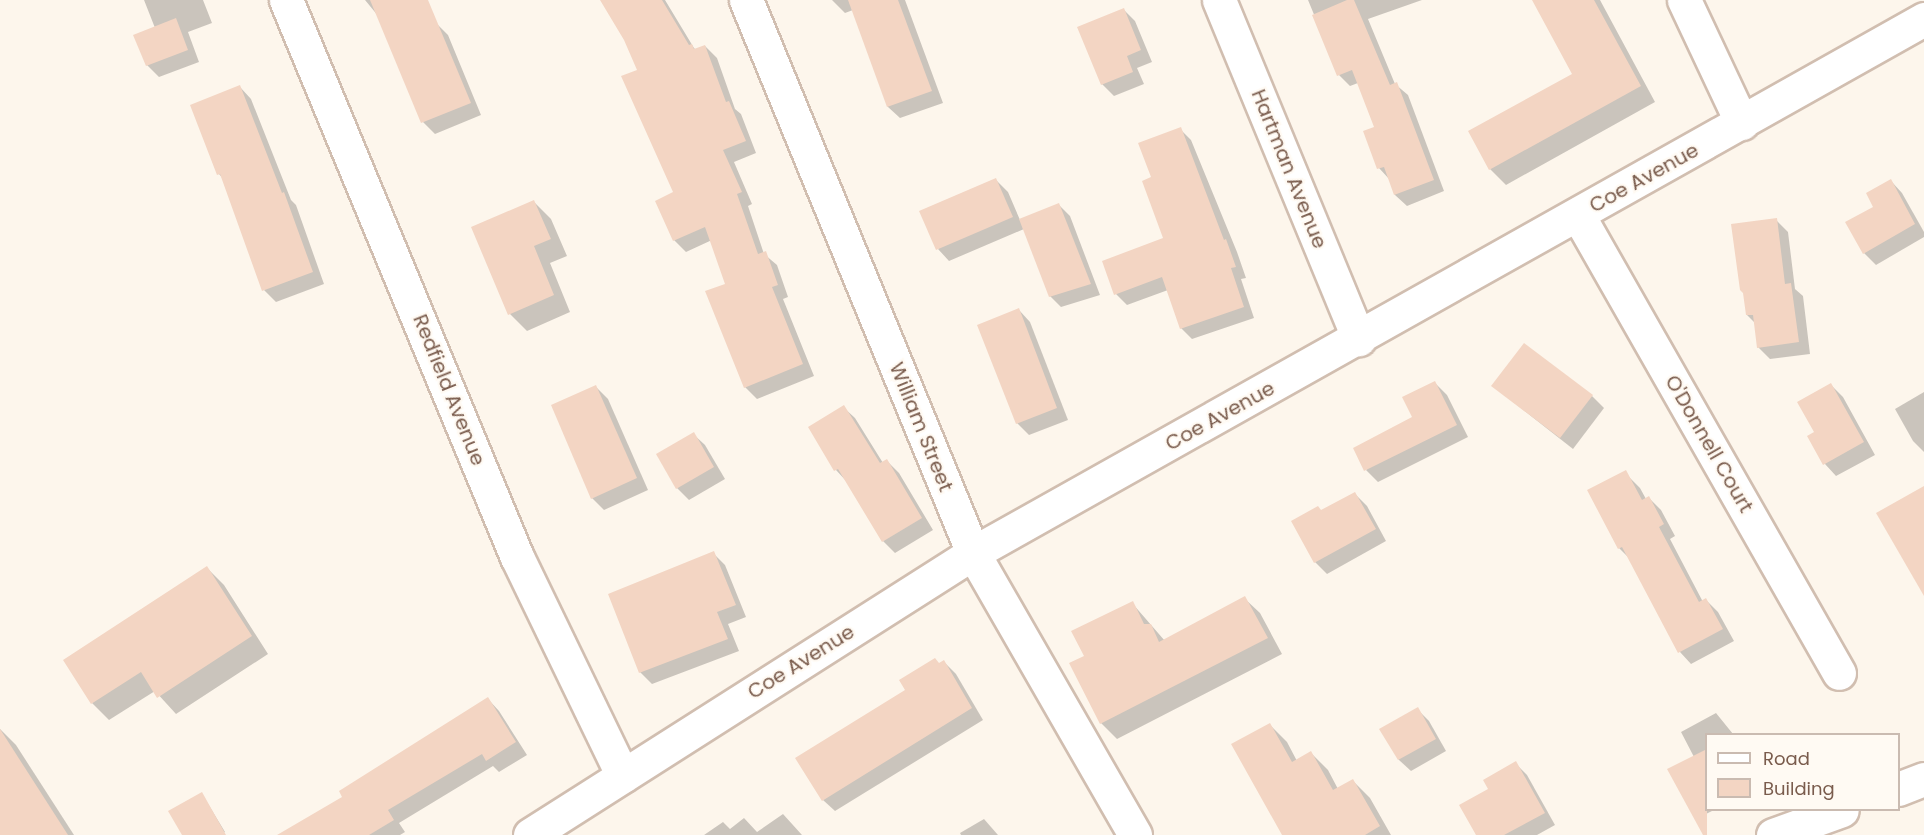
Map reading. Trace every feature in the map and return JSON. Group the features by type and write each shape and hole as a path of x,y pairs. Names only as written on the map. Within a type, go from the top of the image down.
{"street":[{"name":"Redfield Avenue","path":"286,0 517,557 623,776"},
{"name":"William Street","path":"746,0 973,553 1135,835"},
{"name":"Hartman Avenue","path":"1219,0 1359,339"},
{"path":"1684,0 1742,123"},
{"name":"Coe Avenue","path":"530,835 973,553 1359,339 1924,19"},
{"name":"O'Donnell Court","path":"1578,215 1839,673"},
{"path":"1900,789 1924,779"},
{"path":"1773,835 1839,811"}],"building":[{"path":"370,0 428,0 471,103 421,123"},
{"path":"600,0 662,0 689,45 692,44 694,49 705,45 726,102 729,101 746,141 723,150 742,192 737,194 758,254 766,251 778,285 772,287 803,364 744,388 705,291 725,284 705,227 673,241 655,201 673,192 621,76 637,70 624,40"},
{"path":"848,0 898,0 932,91 887,107"},
{"path":"1347,0 1354,0 1390,85 1397,82 1434,180 1394,195 1384,167 1377,169 1363,131 1374,127 1352,70 1337,76 1312,15"},
{"path":"1532,0 1594,0 1641,86 1489,170 1468,131 1572,74"},
{"path":"1124,8 1141,50 1127,56 1133,72 1101,85 1077,27"},
{"path":"176,18 188,50 146,66 133,35"},
{"path":"240,85 282,193 284,192 313,272 262,291 220,174 217,175 190,105"},
{"path":"1181,127 1236,267 1231,268 1244,307 1180,329 1162,277 1114,295 1102,261 1163,238 1142,181 1151,177 1138,143"},
{"path":"996,178 1013,217 936,250 919,211"},
{"path":"1891,179 1915,224 1863,254 1845,222 1873,207 1866,193"},
{"path":"534,200 551,239 534,246 554,295 508,315 471,227"},
{"path":"1059,203 1091,284 1049,297 1019,219"},
{"path":"1777,218 1785,284 1791,283 1799,342 1757,348 1753,315 1746,315 1743,293 1740,290 1731,224"},
{"path":"1019,308 1057,408 1016,424 977,325"},
{"path":"1524,343 1593,395 1560,438 1491,386"},
{"path":"1435,381 1457,425 1364,471 1353,448 1412,417 1402,397"},
{"path":"1831,383 1864,442 1823,465 1807,436 1814,432 1797,402"},
{"path":"596,385 637,478 591,499 551,405"},
{"path":"844,405 880,463 887,459 922,518 882,542 838,469 834,471 808,427"},
{"path":"694,432 714,467 676,489 656,454"},
{"path":"1626,470 1642,500 1649,496 1664,524 1659,527 1699,602 1706,598 1723,629 1678,653 1622,547 1618,549 1587,490"},
{"path":"1924,486 1924,596 1876,513"},
{"path":"1355,492 1376,529 1314,563 1291,521 1318,506 1321,510"},
{"path":"714,551 736,605 717,612 728,639 639,673 608,594"},
{"path":"207,566 252,636 157,698 141,672 91,704 63,660"},
{"path":"1245,596 1268,638 1100,724 1069,663 1084,656 1071,631 1133,601 1144,624 1151,624 1159,642"},
{"path":"935,658 939,663 944,660 972,708 822,801 795,758 905,690 899,680"},
{"path":"488,697 516,742 486,761 482,754 388,810 394,820 369,835 277,835 342,797 339,791"},
{"path":"1418,707 1436,739 1398,760 1379,729"},
{"path":"1270,723 1292,762 1311,751 1333,790 1353,779 1380,826 1365,835 1282,835 1231,744"},
{"path":"0,729 68,835 0,835"},
{"path":"1705,750 1707,835 1703,835 1667,769"},
{"path":"1516,761 1545,813 1504,835 1476,835 1459,805 1488,789 1483,780"},
{"path":"202,792 226,835 182,835 168,811"}]}
